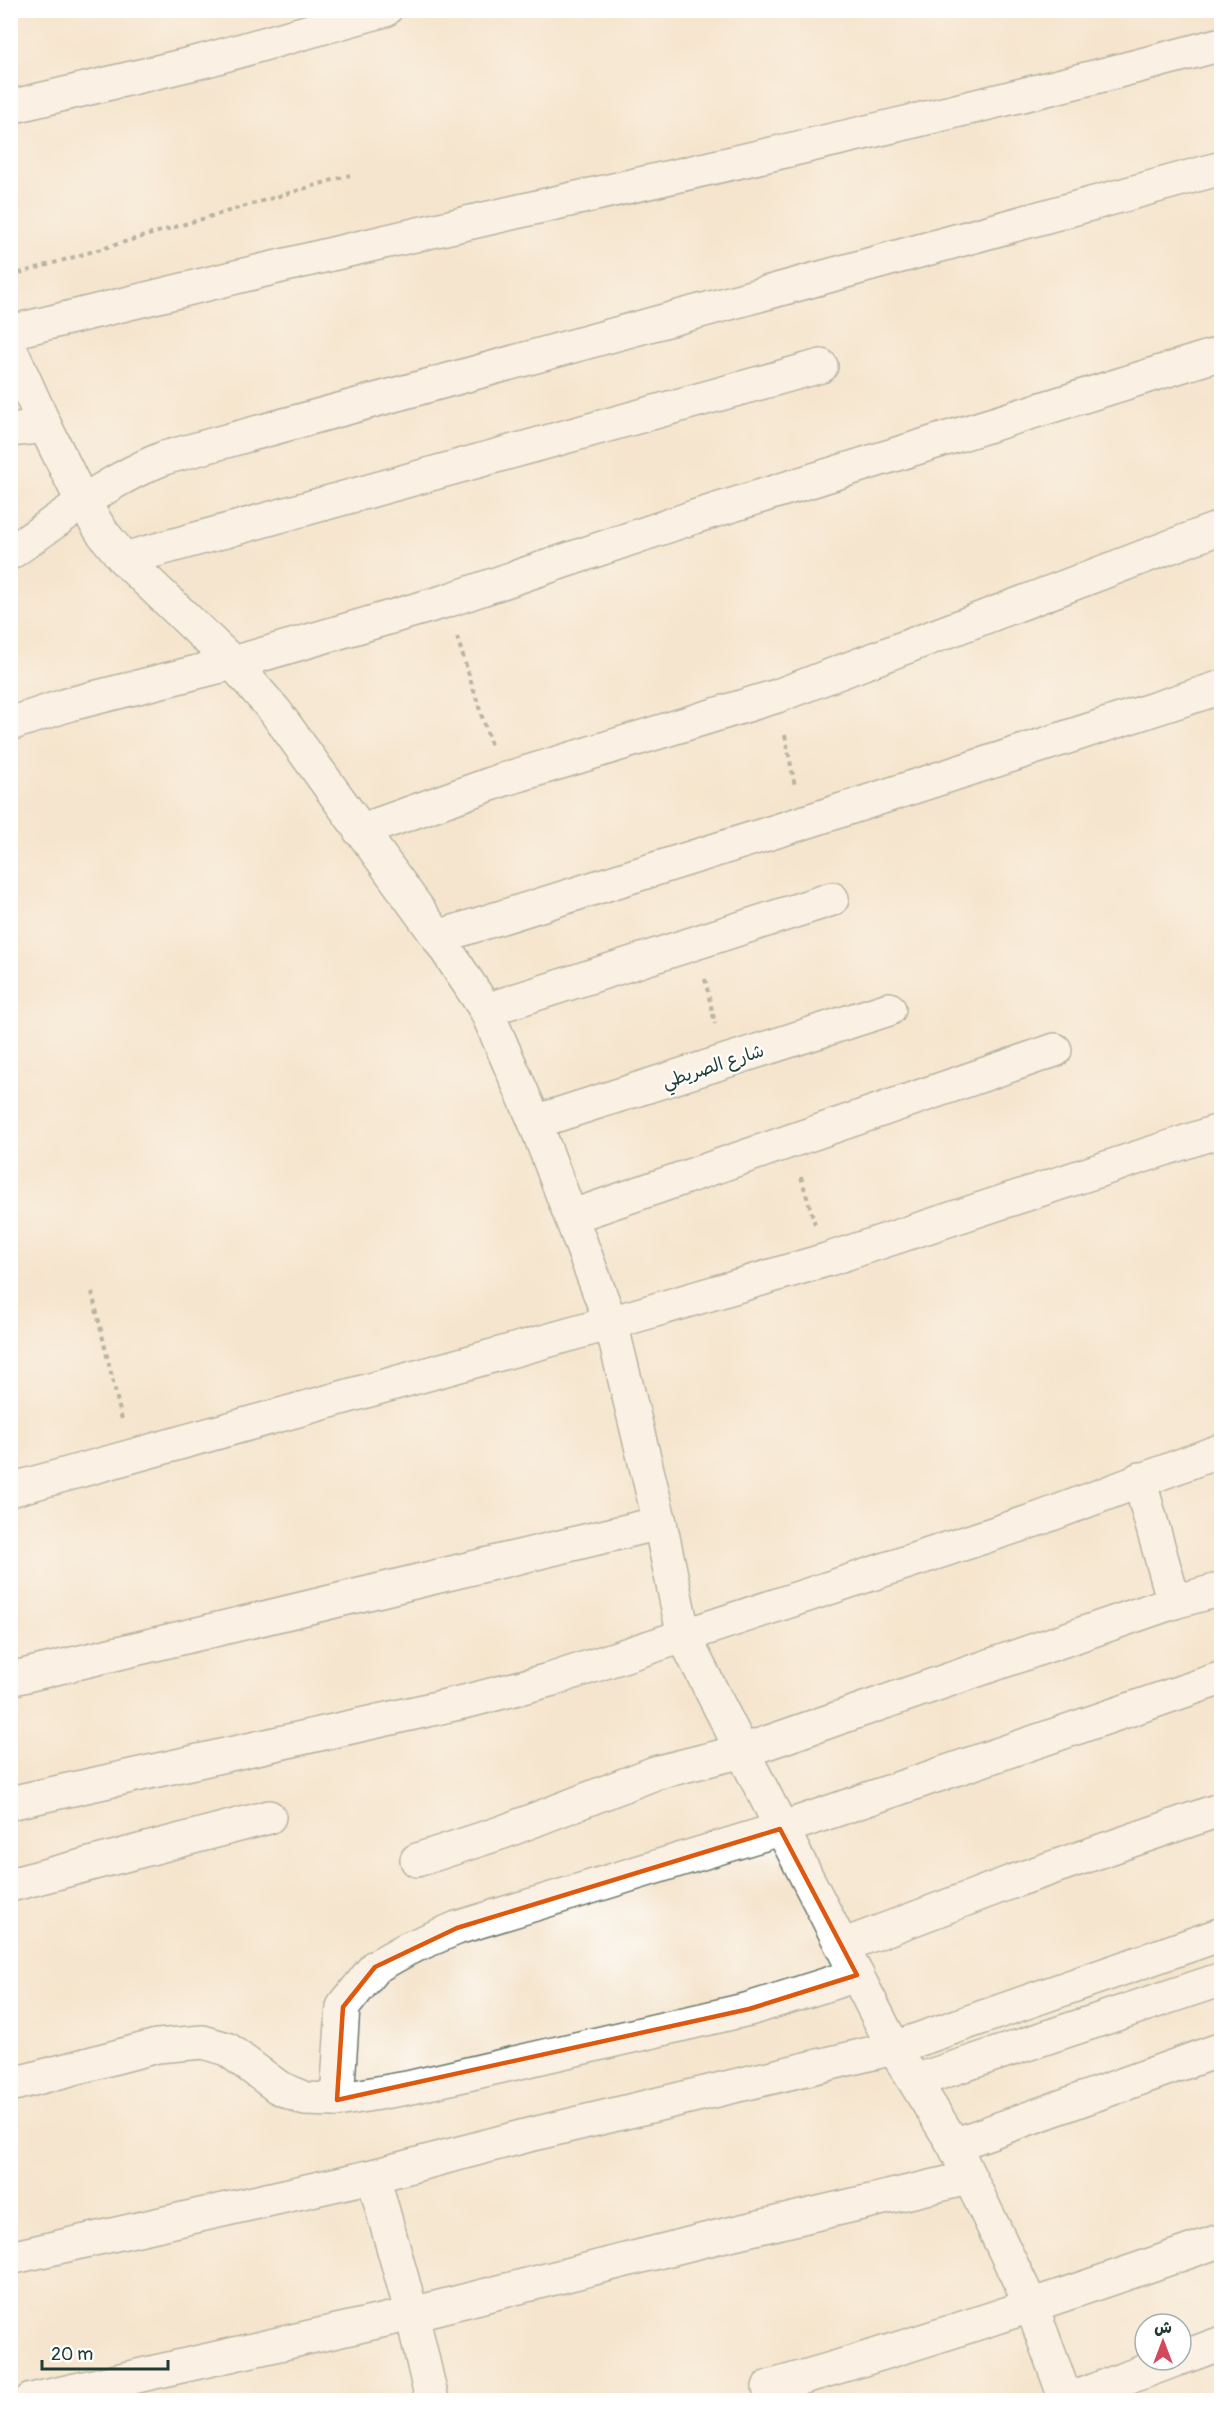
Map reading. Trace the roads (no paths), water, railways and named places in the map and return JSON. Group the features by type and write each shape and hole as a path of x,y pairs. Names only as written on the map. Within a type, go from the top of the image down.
{"street":[{"path":"10,107 203,61 385,10"},
{"path":"10,332 375,244 762,158 1221,44"},
{"path":"10,553 82,501 134,470 203,446 1221,168"},
{"path":"10,348 82,501 124,559 234,663 274,711 438,937 486,1010 573,1216 611,1323 660,1523 684,1637 780,1829 894,2048 954,2145 1032,2307 1067,2400 1143,2372"},
{"path":"10,724 61,707 234,663 446,601 694,518 1221,352"},
{"path":"124,559 821,366"},
{"path":"10,430 45,426"},
{"path":"360,831 502,780 777,696 1221,527"},
{"path":"438,937 802,823 1221,687"},
{"path":"486,1010 832,899"},
{"name":"شارع الصريطي","path":"535,1122 889,1009"},
{"path":"573,1216 1055,1050"},
{"path":"10,1490 611,1323 826,1260 1221,1130"},
{"path":"10,1803 468,1701 554,1679 1041,1518 1139,1479 1221,1450"},
{"path":"1139,1479 1174,1602"},
{"path":"10,1679 660,1523"},
{"path":"417,1860 503,1833 656,1773 743,1751 1174,1602 1221,1588"},
{"path":"337,2100 343,2007 375,1968 407,1949 458,1928 780,1829 1221,1678"},
{"path":"842,1946 1014,1881 1221,1809"},
{"path":"10,1885 269,1817"},
{"path":"10,2258 373,2176 525,2136 894,2048 1221,1934"},
{"path":"10,2085 157,2046 203,2042 227,2049 278,2087 305,2099 337,2100 407,2088 749,2009 856,1975"},
{"path":"915,2082 1221,1980"},
{"path":"954,2145 1221,2049"},
{"path":"373,2176 412,2314 432,2400"},
{"path":"31,2400 412,2314 721,2236 969,2178"},
{"path":"769,2387 894,2352 1032,2307 1221,2240"},
{"path":"1193,2354 1221,2343"}]}
